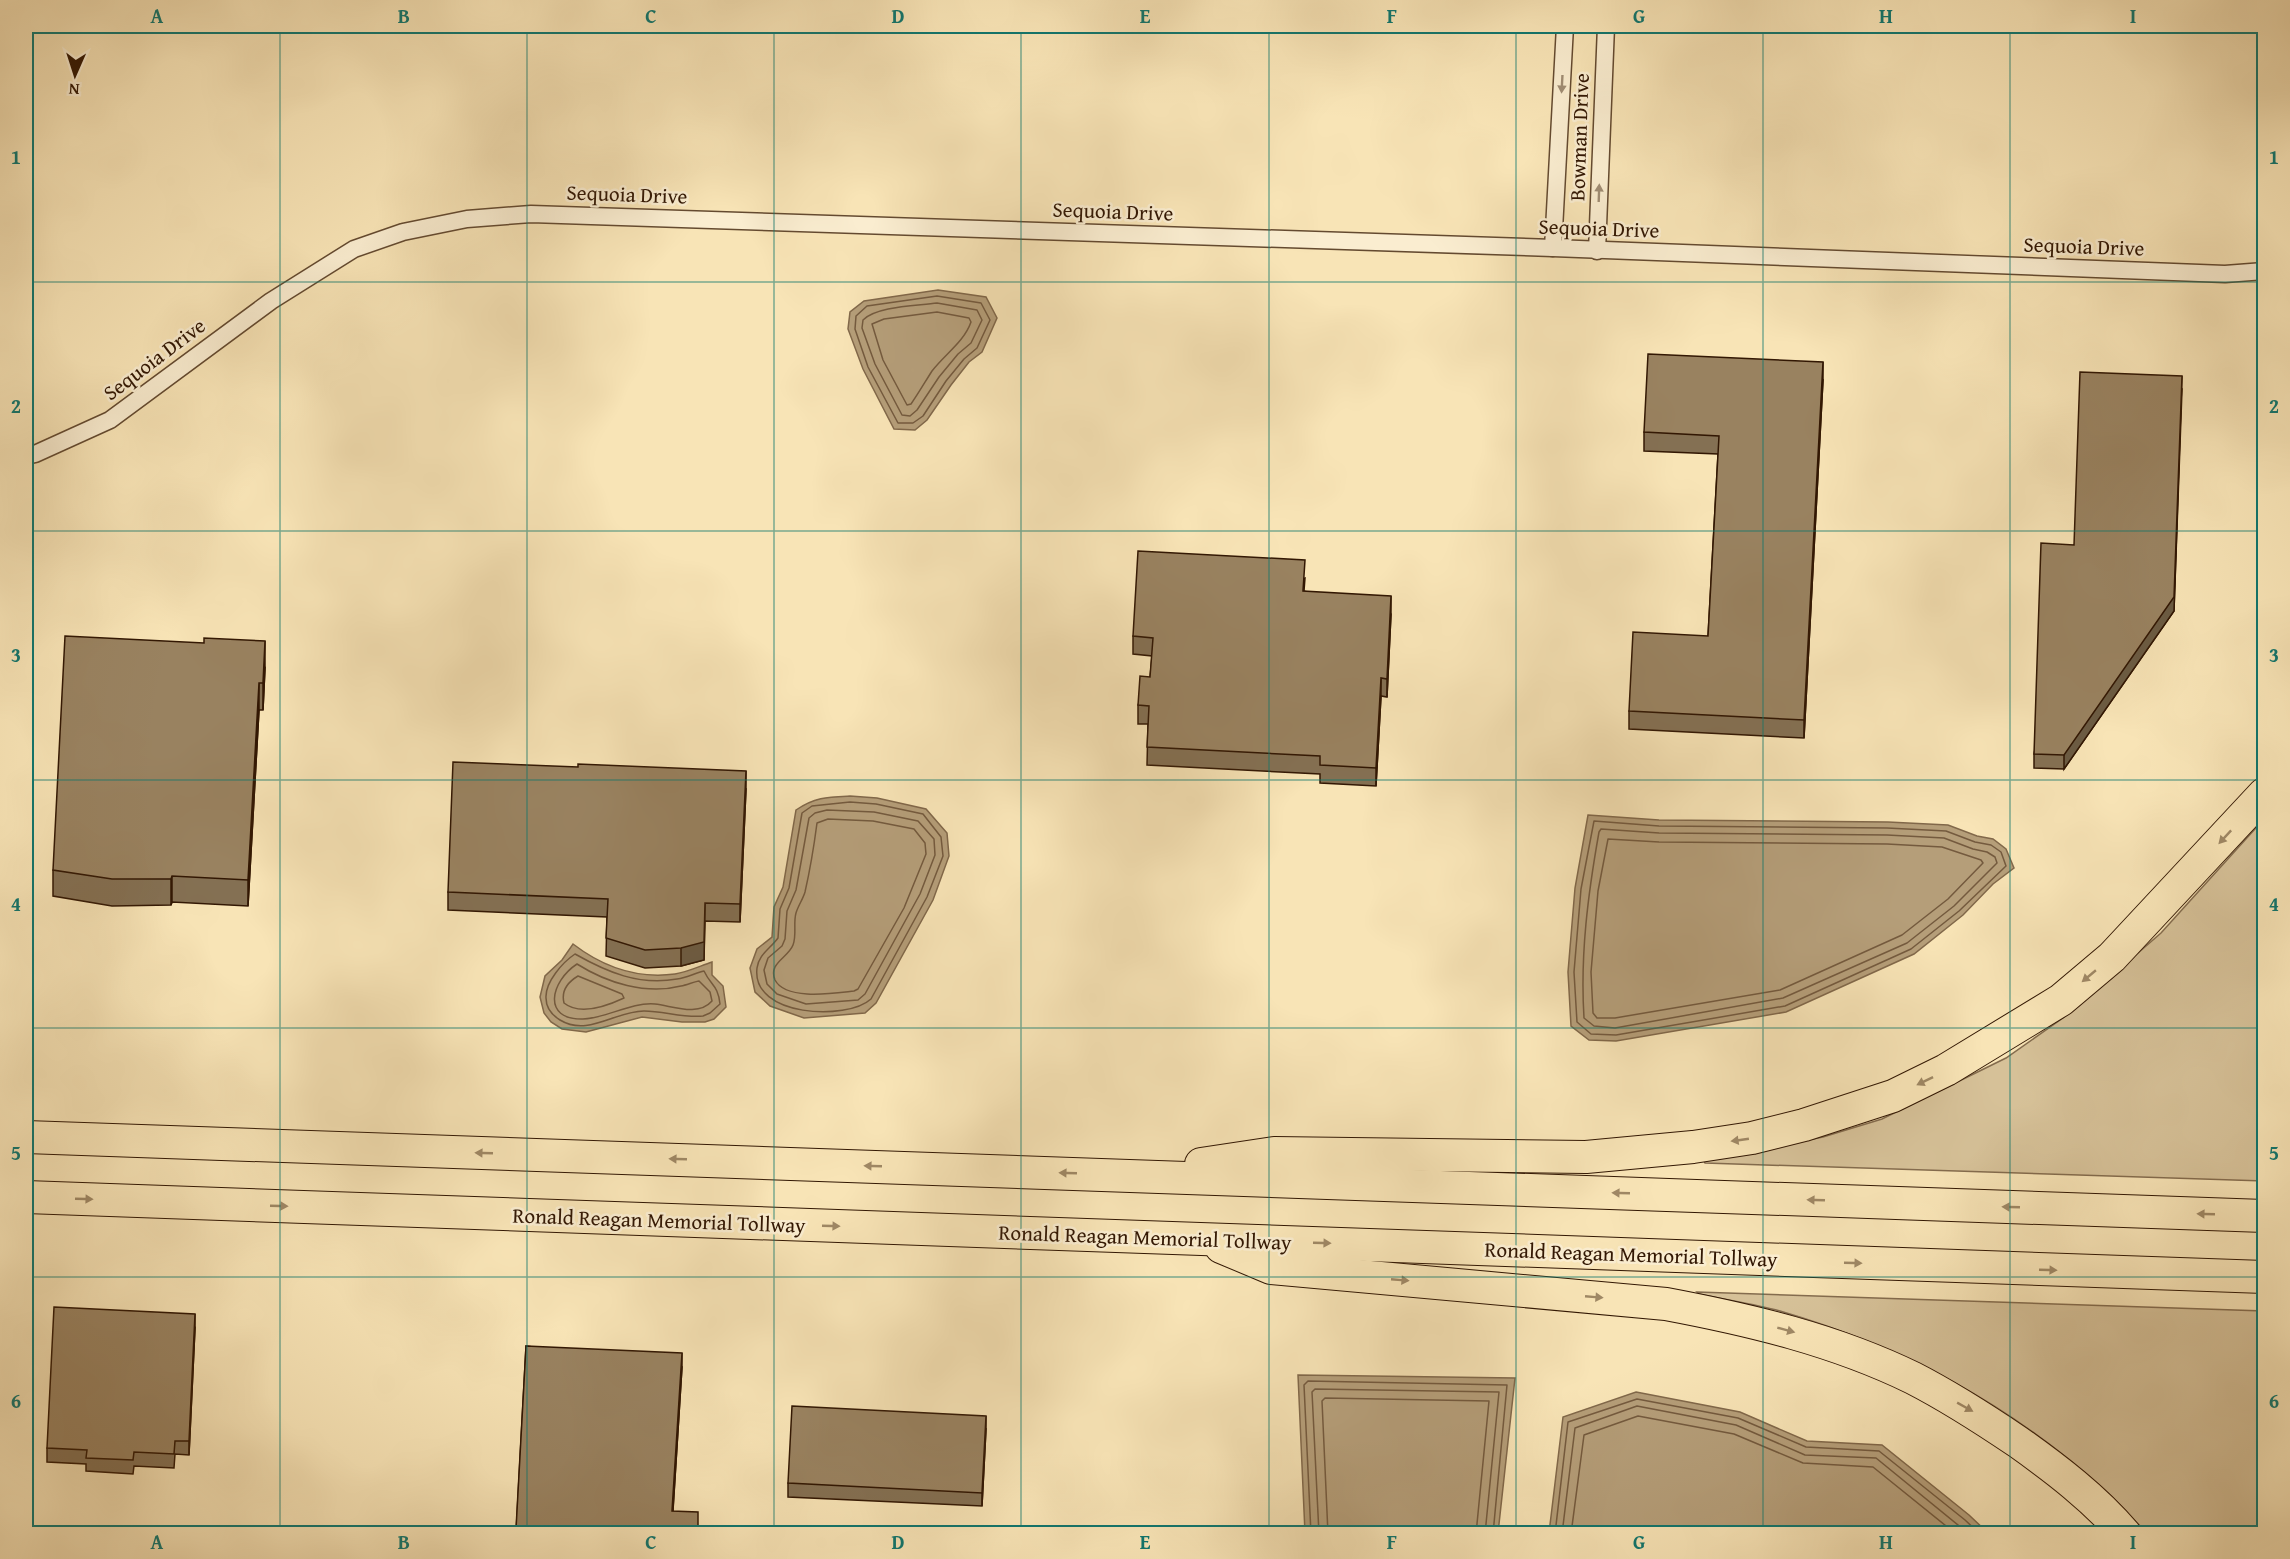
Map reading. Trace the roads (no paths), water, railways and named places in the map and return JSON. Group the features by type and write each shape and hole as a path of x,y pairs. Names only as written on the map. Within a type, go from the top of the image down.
{"highway":[{"path":"1127,1175 1274,1153 1586,1157 1693,1147 1752,1138 1836,1116 1893,1096 1946,1070 2061,1000 2112,957 2265,794"},
{"path":"26,1137 2265,1216"},
{"name":"Ronald Reagan Memorial Tollway","path":"26,1197 2265,1277"},
{"path":"1201,1239 1271,1268 1666,1304 1730,1316 1803,1335 1860,1355 1913,1378 1973,1412 2047,1462 2085,1494 2125,1533"}],"street":[{"name":"Bowman Drive","path":"1553,248 1565,26"},
{"name":"Bowman Drive","path":"1597,251 1606,26"},
{"name":"Sequoia Drive","path":"26,456 110,420 271,301 354,249 403,232 467,219 543,214 1553,248 2224,274 2265,272"}],"water":[{"path":"938,290 986,297 997,318 982,352 969,362 927,420 915,430 894,429 863,369 848,329 850,312 864,301"},
{"path":"850,796 877,798 926,809 947,833 949,856 933,900 876,1003 865,1013 804,1018 770,1006 755,992 750,968 757,949 772,937 774,907 783,887 796,810 809,802 822,798"},
{"path":"1588,815 1659,820 1888,822 1948,825 1977,836 1993,839 2006,849 2014,868 1993,884 1963,915 1914,954 1786,1012 1616,1041 1589,1040 1571,1026 1568,972 1575,888"},
{"path":"573,944 608,965 647,975 680,973 712,962 712,975 723,986 726,1007 714,1019 705,1022 682,1022 642,1017 586,1032 562,1029 551,1022 544,1013 540,997 545,976 562,960"},
{"path":"1298,1375 1515,1378 1498,1533 1305,1533"},
{"path":"1636,1392 1740,1412 1807,1441 1882,1445 1988,1533 1549,1533 1563,1417"}]}
